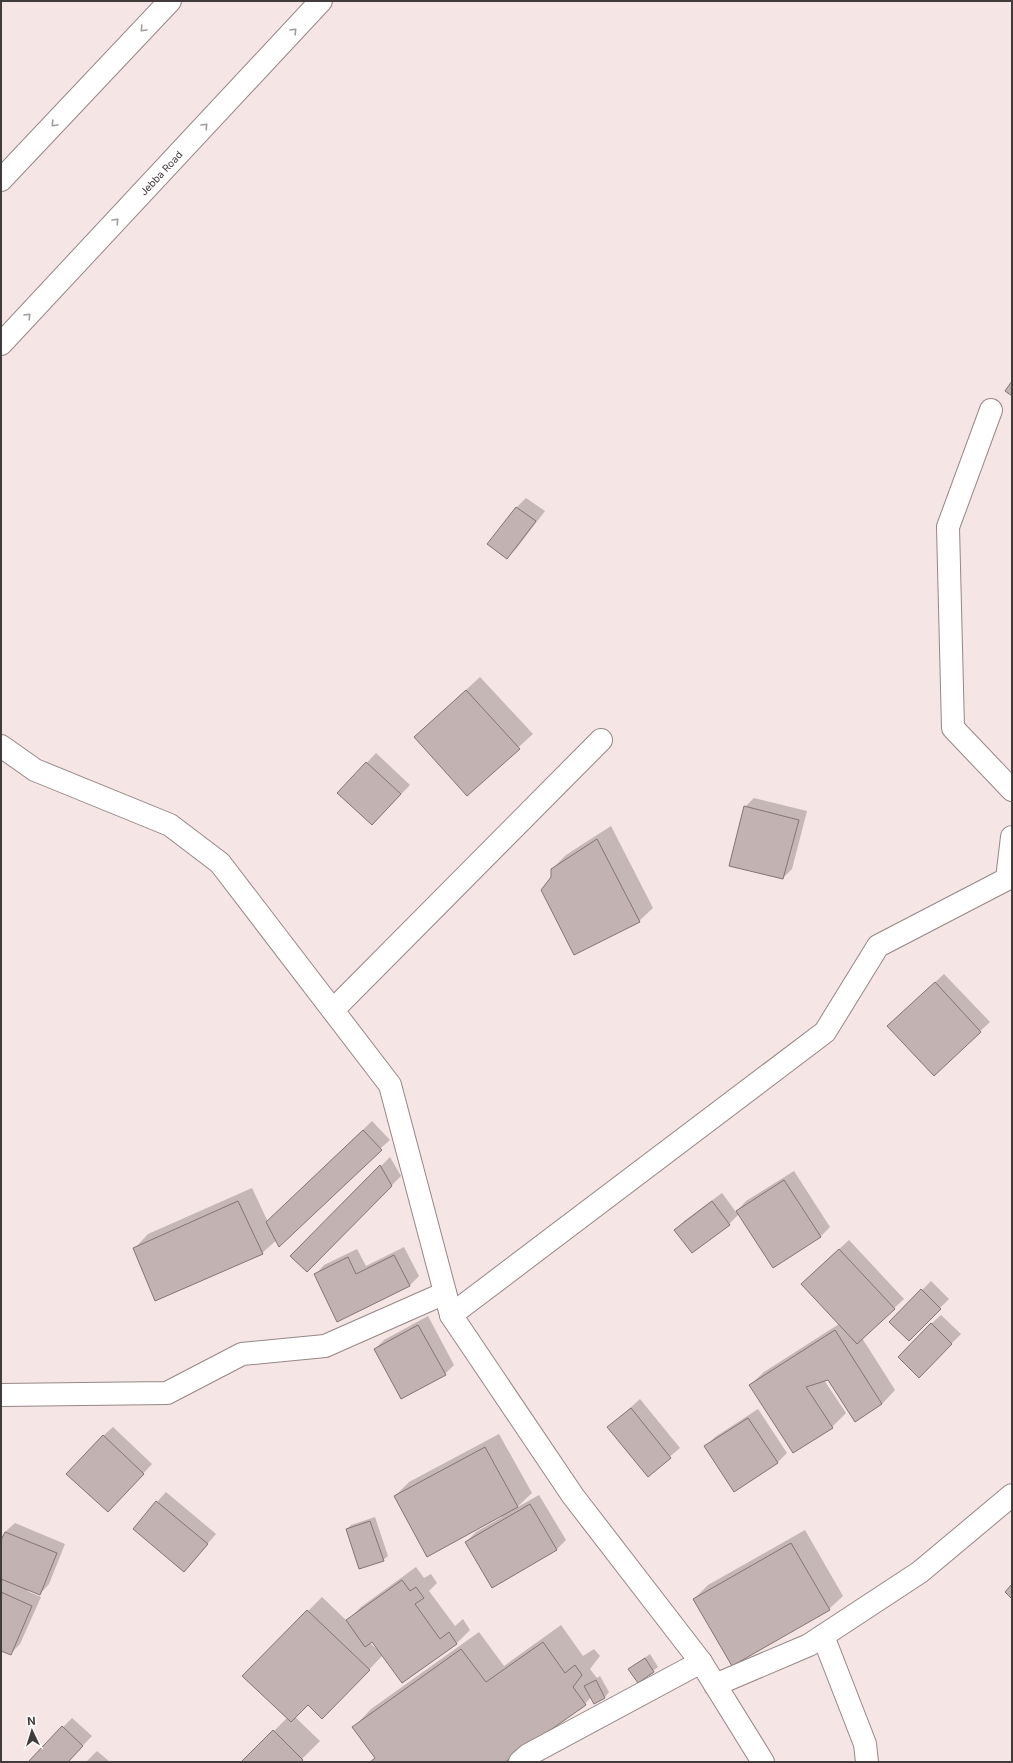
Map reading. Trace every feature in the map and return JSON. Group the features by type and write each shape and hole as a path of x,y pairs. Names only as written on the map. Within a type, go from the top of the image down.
{"main road":[{"path":"1,180 170,1"},
{"name":"Jebba Road","path":"1,344 321,1"},
{"path":"991,410 948,527 953,728 1009,783"},
{"path":"333,1010 600,740"},
{"path":"1,746 35,770 170,825 220,864 390,1085 451,1315 573,1496 701,1662 763,1762"},
{"path":"451,1315 825,1032 878,946 1007,879 1012,837"},
{"path":"1,1395 167,1393 242,1354 325,1346 445,1293"},
{"path":"715,1685 809,1645 920,1572 1012,1495"},
{"path":"823,1636 865,1744 867,1762"},
{"path":"520,1762 528,1755 701,1662"}],"building":[{"path":"1012,381 1012,396 1005,391"},
{"path":"516,507 536,521 507,559 487,544"},
{"path":"466,690 520,749 467,796 414,737"},
{"path":"366,762 401,794 372,825 337,793"},
{"path":"744,806 799,820 783,879 729,866"},
{"path":"597,839 640,922 574,955 541,890 551,877 551,869"},
{"path":"935,982 981,1032 934,1076 887,1026"},
{"path":"363,1130 382,1150 279,1247 266,1222"},
{"path":"380,1165 392,1186 307,1272 290,1256"},
{"path":"784,1180 821,1237 773,1268 736,1211"},
{"path":"238,1201 263,1254 155,1301 133,1248"},
{"path":"712,1201 730,1225 692,1253 674,1230"},
{"path":"839,1249 895,1309 857,1344 801,1284"},
{"path":"394,1255 410,1286 337,1322 314,1274 348,1257 356,1274"},
{"path":"921,1289 941,1309 909,1341 889,1322"},
{"path":"931,1323 952,1344 919,1378 898,1357"},
{"path":"418,1325 446,1375 401,1399 374,1349"},
{"path":"835,1330 882,1404 855,1422 828,1380 806,1387 833,1428 793,1453 749,1385"},
{"path":"631,1408 671,1458 648,1477 607,1427"},
{"path":"748,1418 778,1463 734,1492 704,1446"},
{"path":"103,1435 144,1474 108,1512 66,1474"},
{"path":"485,1447 518,1507 427,1557 394,1496"},
{"path":"156,1501 208,1544 184,1572 133,1529"},
{"path":"530,1504 557,1550 492,1588 465,1542"},
{"path":"370,1521 384,1561 359,1569 346,1529"},
{"path":"5,1532 57,1553 40,1595 1,1579 1,1540"},
{"path":"791,1543 830,1610 732,1666 693,1599"},
{"path":"402,1580 410,1591 416,1587 424,1598 415,1604 440,1639 449,1632 457,1644 402,1683 372,1642 365,1647 346,1620"},
{"path":"1012,1584 1012,1599 1005,1592"},
{"path":"1,1592 32,1606 11,1655 1,1651"},
{"path":"307,1610 370,1670 322,1719 308,1705 291,1722 242,1676"},
{"path":"543,1642 565,1673 575,1665 582,1675 573,1687 586,1705 505,1762 370,1762 375,1758 352,1727 461,1649 486,1682"},
{"path":"645,1658 654,1672 638,1683 628,1669"},
{"path":"596,1680 605,1698 594,1704 584,1686"},
{"path":"62,1726 83,1746 68,1762 28,1762"},
{"path":"273,1730 303,1760 301,1762 241,1762"}]}
